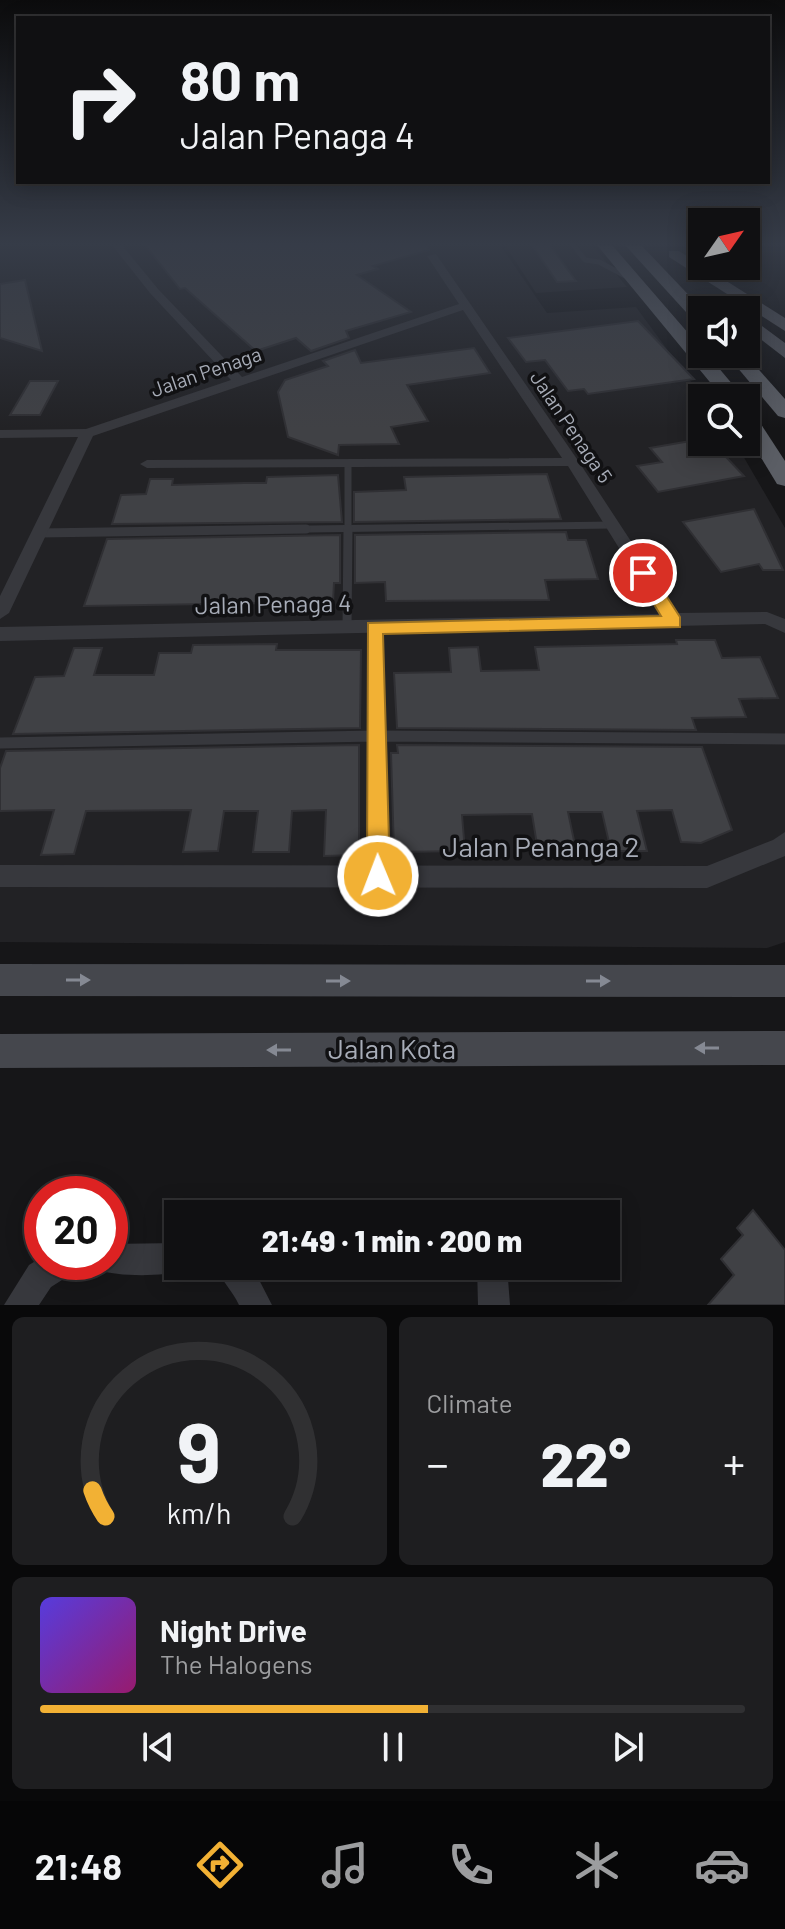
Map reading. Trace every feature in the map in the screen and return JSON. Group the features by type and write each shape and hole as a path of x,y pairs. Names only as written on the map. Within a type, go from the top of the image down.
{"highway":[{"path":"656,306 722,384"},
{"path":"748,368 785,412"},
{"path":"754,368 785,392"},
{"path":"760,430 785,458"},
{"path":"760,437 785,479"}],"main road":[{"path":"756,306 785,326"},
{"path":"760,313 768,314"},
{"path":"760,331 785,352"},
{"path":"0,980 785,981"},
{"name":"Jalan Kota","path":"0,1051 785,1048"}],"street":[{"path":"168,306 239,381"},
{"name":"Jalan Penaga","path":"0,434 87,433 463,306"},
{"name":"Jalan Penaga 5","path":"467,306 572,462 674,622"},
{"path":"0,613 87,433"},
{"path":"147,464 572,462"},
{"name":"Jalan Penaga 4","path":"0,634 767,618 785,626"},
{"name":"Jalan Penanga 2","path":"0,876 707,877 781,847 785,842"},
{"path":"128,1259 164,1258"},
{"path":"20,1304 37,1280"},
{"path":"243,1280 256,1305"},
{"path":"493,1280 494,1305"}],"lane":[{"path":"347,628 348,463"},
{"path":"39,533 612,525"},
{"path":"374,627 378,876"},
{"path":"0,743 376,736 785,739"}],"shaded area":[{"path":"0,306 542,306 547,313 636,307 693,384 688,384 688,456 743,456 785,528 785,942 767,948 0,942"}],"building":[{"path":"0,306 31,306 42,351 0,338"},
{"path":"205,306 402,306 411,312 346,331 349,338 311,351 296,338 256,351"},
{"path":"638,321 694,379 588,394 584,389 568,391 545,360 526,362 508,338"},
{"path":"474,348 490,373 407,385 428,421 391,427 399,444 339,445 338,455 288,437 278,392 285,380 328,366 323,361 355,350 361,363"},
{"path":"30,381 58,381 40,415 10,415"},
{"path":"688,441 688,456 725,456 744,476 658,492 637,466 662,462 650,448"},
{"path":"547,474 561,519 354,522 354,492 406,490 404,477"},
{"path":"338,475 342,522 112,524 121,495 146,494 150,479 173,479 172,485 266,483 267,477"},
{"path":"754,509 783,570 763,570 759,564 721,572 683,522"},
{"path":"566,532 568,540 586,540 598,579 545,580 549,600 386,601 385,582 355,583 355,535"},
{"path":"340,535 340,583 334,583 333,602 84,606 107,539"},
{"path":"676,640 715,640 722,658 760,657 778,698 739,699 746,717 692,718 696,730 397,728 394,673 451,672 449,648 478,647 481,671 539,670 535,647 677,644"},
{"path":"277,644 276,650 361,650 360,728 13,734 35,677 64,676 74,648 102,648 94,675 154,675 159,653 191,653 193,645"},
{"path":"359,745 359,855 324,856 326,810 292,811 289,852 253,852 258,811 224,811 218,851 183,852 191,810 86,811 74,854 41,855 54,810 0,811 0,768 6,751"},
{"path":"397,745 702,747 732,830 701,843 681,842 672,810 637,811 647,851 611,851 602,812 568,812 576,850 538,851 532,814 462,815 465,851 394,852 391,753 398,753"},
{"path":"753,1210 785,1250 785,1305 708,1305 734,1275 721,1259 743,1235 737,1228"}],"route":[{"path":"378,876 374,627 674,622 643,573"}]}
